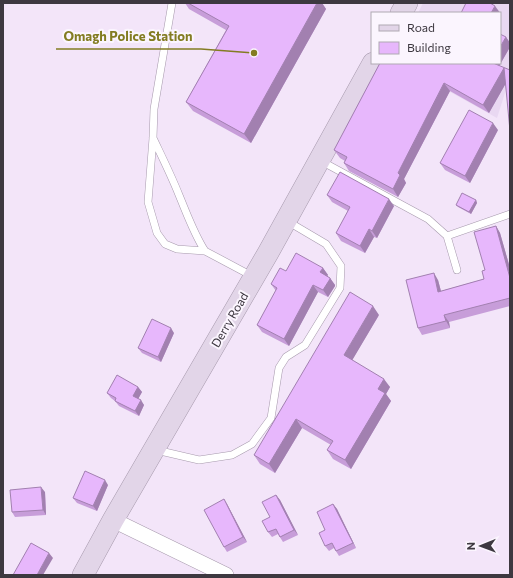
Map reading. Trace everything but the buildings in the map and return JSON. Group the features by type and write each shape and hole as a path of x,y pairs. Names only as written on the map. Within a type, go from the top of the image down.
{"main road":[{"path":"402,12 407,3"},
{"name":"Derry Road","path":"83,575 113,520 254,277 373,64"}],"street":[{"path":"113,520 226,575"}],"lane":[{"path":"172,3 154,109 148,202 157,233 165,244 177,249 205,251 254,277"},
{"path":"153,138 179,193 192,228 205,251"},
{"path":"151,165 162,157"},
{"path":"320,160 428,219 446,236 457,270"},
{"path":"446,236 510,214"},
{"path":"154,450 199,460 232,455 252,444 271,418 279,368 286,357 305,345 340,288 341,266 326,244 286,220"}],"shaded area":[{"path":"423,3 510,3 510,72 497,118 400,64 501,64 501,12 418,12"}],"place":[{"name":"Omagh Police Station","path":"254,53"}]}
